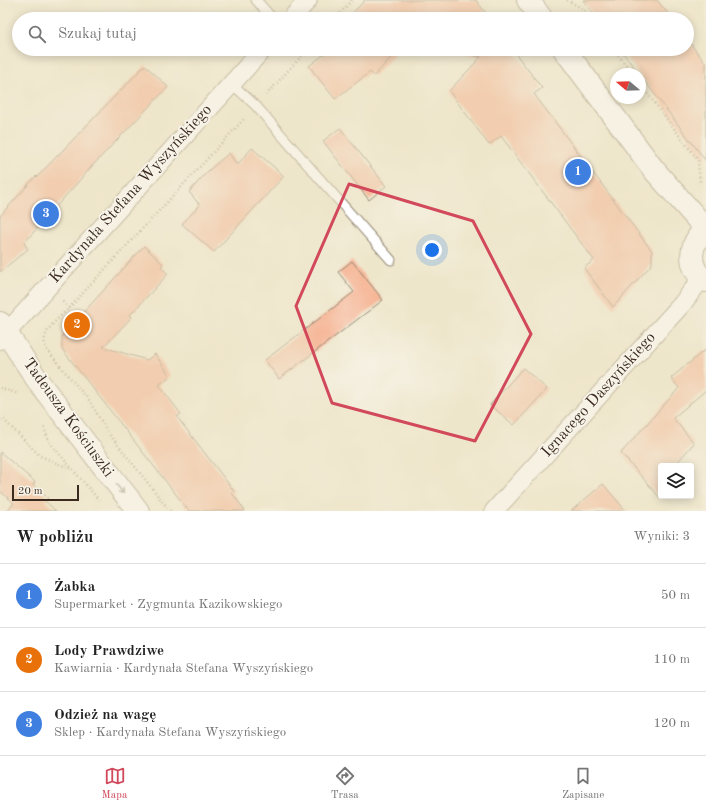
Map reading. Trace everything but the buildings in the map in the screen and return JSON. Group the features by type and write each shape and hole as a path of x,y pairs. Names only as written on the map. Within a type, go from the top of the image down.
{"street":[{"path":"297,12 308,0"},
{"path":"528,0 537,12"},
{"name":"Kardynała Stefana Wyszyńskiego","path":"2,332 48,286 257,56"},
{"path":"569,56 654,170 706,229 698,235 691,253 692,262 696,271 704,279"},
{"name":"Ignacego Daszyńskiego","path":"494,511 704,279"},
{"name":"Tadeusza Kościuszki","path":"2,332 40,384 138,511"}],"lane":[{"path":"256,0 267,12"},
{"path":"232,84 256,106 392,260"}],"path":[{"path":"341,12 352,0"},
{"path":"567,0 583,9 585,12"},
{"path":"170,511 106,430 88,400 46,347 44,339 48,330 68,308 302,56"},
{"path":"618,56 627,68"},
{"path":"646,92 698,160 700,184"},
{"path":"48,286 68,308"},
{"path":"0,388 24,396 60,366"},
{"path":"0,420 4,420 40,456 72,469"},
{"path":"43,424 49,442 104,506"}],"highlighted area":[{"path":"349,184 473,221 531,334 475,441 332,403 296,306"}],"place":[{"name":"Żabka","path":"578,172"},
{"name":"Odzież na wagę","path":"46,214"},
{"name":"Lody Prawdziwe","path":"77,325"}]}
